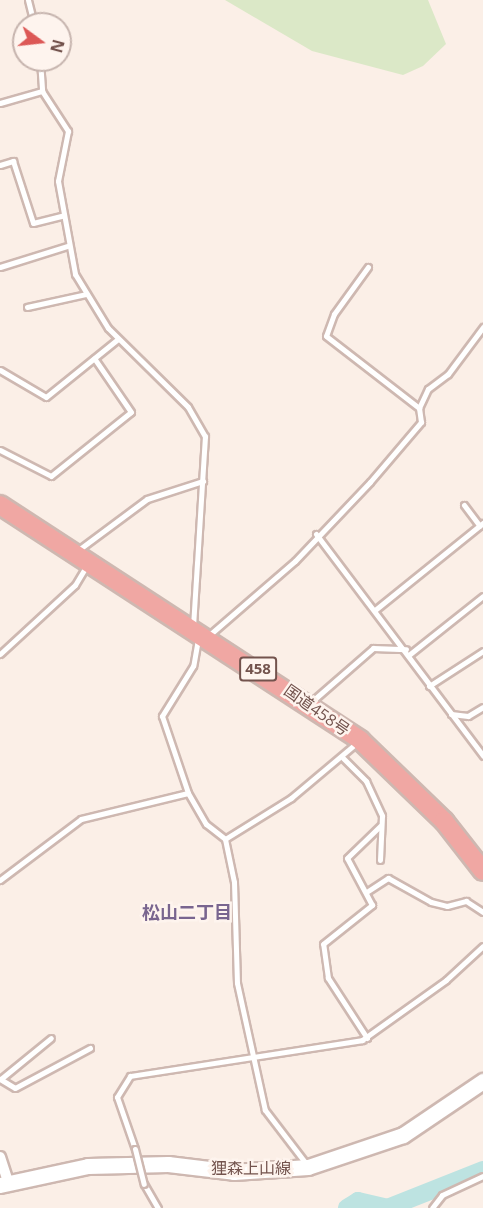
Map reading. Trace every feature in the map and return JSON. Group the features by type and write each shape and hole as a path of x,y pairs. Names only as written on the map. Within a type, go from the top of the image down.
{"highway":[{"name":"国道458号","path":"0,505 310,703 360,740 444,821 483,872"}],"main road":[{"name":"狸森上山線","path":"4,1183 88,1166 168,1164 234,1172 308,1167 403,1135 483,1081"}],"street":[{"path":"0,1157 4,1183"}],"lane":[{"path":"41,72 42,92 68,131 58,181 67,246 86,294 118,339 199,421 206,436 200,632 193,666 162,716 188,793 206,824 225,839 234,882 237,983 251,1058 268,1117 308,1167"},
{"path":"0,103 42,92"},
{"path":"0,165 13,161 33,223 62,216"},
{"path":"0,267 67,246"},
{"path":"368,267 334,314 326,336 419,408"},
{"path":"27,308 86,294"},
{"path":"200,632 296,561 316,534 421,422 419,408 428,388 448,374 483,327"},
{"path":"0,370 46,397 118,339"},
{"path":"0,450 51,476 131,412 94,358"},
{"path":"0,654 75,585 82,557 147,499 203,481"},
{"path":"375,610 482,524 464,505"},
{"path":"316,534 408,651 429,686 483,756"},
{"path":"310,703 373,648 408,651 483,596"},
{"path":"429,686 483,651"},
{"path":"450,713 468,716 483,707"},
{"path":"225,839 343,758 360,740"},
{"path":"476,748 483,743"},
{"path":"343,758 366,781 382,816 380,860"},
{"path":"1,878 81,819 188,793"},
{"path":"367,1038 328,978 323,944 372,905 368,891 347,858 380,826"},
{"path":"368,891 388,878 431,902 447,906 466,901 483,912"},
{"path":"158,1208 144,1184 117,1096 130,1076 367,1038 446,980 483,945"},
{"path":"51,1038 1,1079 15,1088 90,1047"},
{"path":"432,1208 448,1192 483,1176"}],"green space":[{"path":"225,0 428,0 446,44 423,66 403,75 312,51"}],"waterway":[{"path":"387,1208 483,1170"},
{"path":"347,1208 358,1201 388,1208"}],"district":[{"name":"松山二丁目","path":"187,912"}]}
